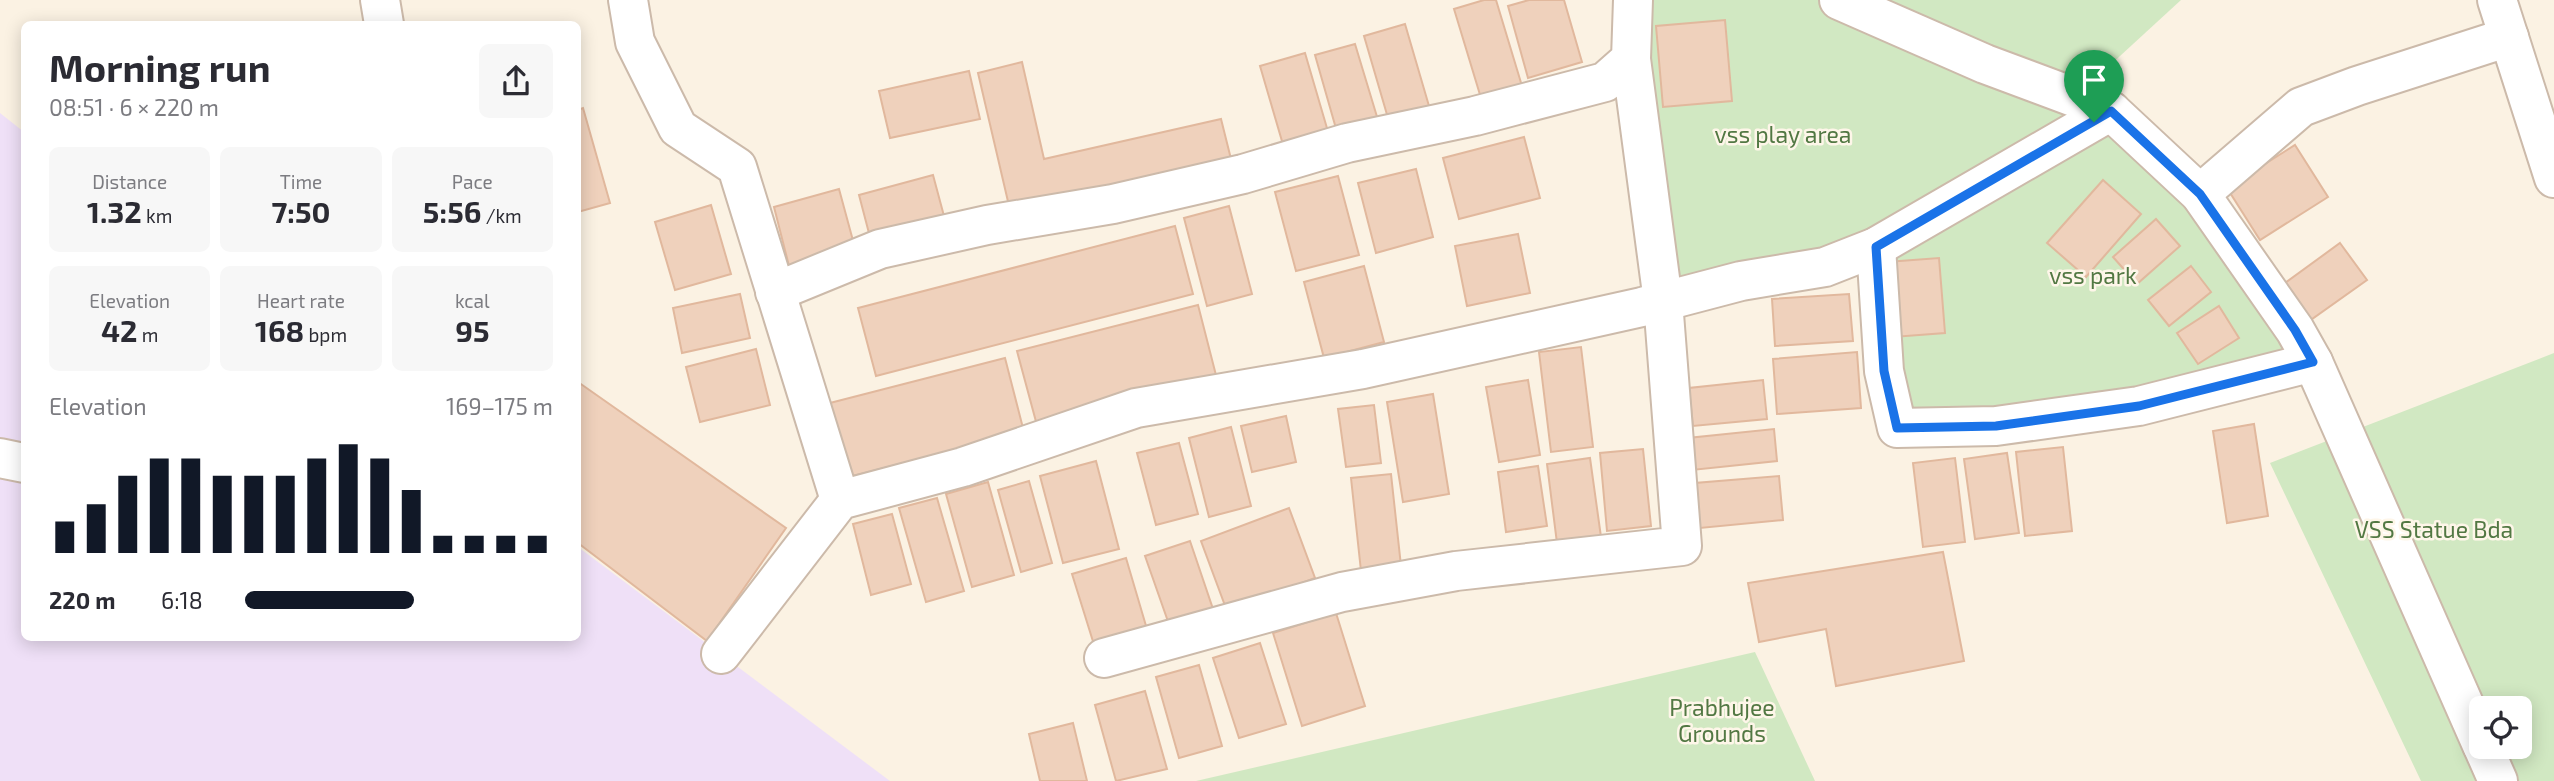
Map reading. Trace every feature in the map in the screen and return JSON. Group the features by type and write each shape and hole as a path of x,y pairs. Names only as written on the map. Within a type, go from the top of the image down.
{"street":[{"path":"380,0 384,21"},
{"path":"628,0 635,42 678,128 737,167 840,500"},
{"path":"1104,658 1354,589 1456,570 1682,546 1663,301 1631,59 1633,0"},
{"path":"1839,0 1985,64 2111,111 2200,194 2295,330 2313,362 2469,716"},
{"path":"2497,0 2554,178"},
{"path":"2200,194 2301,107 2509,37"},
{"path":"775,292 880,249 987,225 1113,204 1243,174 1347,143 1475,116 1605,82 1631,59"},
{"path":"721,654 840,500 963,467 1136,408 1363,369 1741,281 1825,267 1876,247 2111,111"},
{"path":"1876,247 1884,371 1897,428 1996,426 2139,406 2313,362"},
{"path":"0,458 21,462"},
{"path":"2488,759 2498,781"}],"shaded area":[{"path":"0,113 21,130 21,641 581,641 581,549 890,781 0,781"}],"green space":[{"name":"vss play area","path":"1637,0 1821,0 2101,112 1885,237 1667,295"},
{"path":"1852,0 2181,0 2083,90"},
{"name":"vss park","path":"2109,113 2311,361 1897,426 1876,247"},
{"name":"VSS Statue Bda","path":"2554,353 2554,781 2421,781 2270,463"},
{"name":"Prabhujee Grounds","path":"1755,652 1815,781 1196,781"}],"building":[{"path":"1484,0 1496,0 1522,86 1481,98 1454,9"},
{"path":"1529,0 1564,0 1582,62 1528,78 1508,6"},
{"path":"1725,20 1732,101 1663,107 1656,26"},
{"path":"1405,24 1429,106 1388,118 1364,36"},
{"path":"1355,44 1378,120 1337,132 1315,55"},
{"path":"1305,53 1329,135 1284,148 1260,66"},
{"path":"1022,62 1044,159 1221,119 1231,159 1010,210 978,73"},
{"path":"969,71 980,119 890,138 879,91"},
{"path":"583,108 610,203 581,211"},
{"path":"1524,137 1540,198 1459,219 1443,158"},
{"path":"2295,145 2328,197 2260,240 2227,188"},
{"path":"1416,169 1433,237 1376,253 1358,183"},
{"path":"933,175 944,216 870,237 859,195"},
{"path":"1338,176 1359,255 1296,271 1275,192"},
{"path":"2103,180 2141,214 2086,277 2047,243"},
{"path":"839,189 855,248 789,266 774,207"},
{"path":"711,205 731,274 675,290 655,222"},
{"path":"1229,206 1252,294 1207,306 1184,218"},
{"path":"2156,219 2180,246 2137,284 2113,257"},
{"path":"1175,226 1193,294 876,376 858,308"},
{"path":"1518,234 1530,293 1467,306 1455,246"},
{"path":"2340,243 2367,280 2305,324 2278,288"},
{"path":"1939,258 1945,333 1893,337 1887,262"},
{"path":"1364,266 1384,342 1324,358 1304,282"},
{"path":"2191,266 2211,292 2169,326 2148,300"},
{"path":"740,294 750,338 682,353 673,308"},
{"path":"1849,294 1853,341 1775,346 1772,299"},
{"path":"1198,305 1218,383 1038,429 1017,351"},
{"path":"2219,306 2239,338 2198,364 2177,333"},
{"path":"1581,347 1593,447 1551,452 1539,352"},
{"path":"756,349 770,405 700,422 686,367"},
{"path":"1857,352 1861,408 1777,414 1773,359"},
{"path":"1005,358 1024,432 845,478 826,404"},
{"path":"1528,380 1540,455 1499,462 1486,387"},
{"path":"1763,380 1767,419 1693,426 1689,388"},
{"path":"581,384 786,528 707,641 581,545"},
{"path":"1433,394 1449,494 1403,502 1387,402"},
{"path":"1374,405 1381,463 1346,467 1338,409"},
{"path":"1286,416 1296,462 1252,472 1241,426"},
{"path":"2254,424 2268,516 2227,523 2213,431"},
{"path":"1231,427 1251,506 1209,517 1189,438"},
{"path":"1774,429 1777,461 1692,470 1688,438"},
{"path":"1179,443 1198,514 1156,525 1137,453"},
{"path":"2063,447 2072,531 2025,536 2016,452"},
{"path":"1643,449 1651,526 1607,531 1600,453"},
{"path":"2007,453 2019,533 1975,539 1964,459"},
{"path":"1590,458 1601,537 1557,543 1547,464"},
{"path":"1955,458 1965,542 1923,547 1913,463"},
{"path":"1096,461 1119,549 1063,563 1040,476"},
{"path":"1538,466 1547,526 1506,532 1498,472"},
{"path":"1391,474 1401,566 1361,571 1351,478"},
{"path":"1779,476 1783,520 1700,528 1695,483"},
{"path":"1029,481 1052,563 1021,572 998,490"},
{"path":"988,482 1014,575 972,587 946,494"},
{"path":"937,498 964,591 926,602 899,508"},
{"path":"1289,508 1315,578 1227,611 1201,541"},
{"path":"892,514 911,584 871,595 853,524"},
{"path":"1190,541 1215,615 1171,630 1145,556"},
{"path":"1943,552 1964,661 1836,686 1826,629 1759,642 1748,583"},
{"path":"1126,558 1149,636 1096,651 1072,574"},
{"path":"1336,613 1365,706 1302,726 1273,633"},
{"path":"1260,643 1286,724 1239,738 1213,658"},
{"path":"1199,665 1222,746 1179,758 1156,677"},
{"path":"1145,691 1167,769 1116,781 1095,705"},
{"path":"1073,723 1087,781 1040,781 1029,734"}],"route":[{"path":"2111,111 2200,194 2295,330 2313,362 2139,406 1996,426 1897,428 1884,371 1876,247 2094,122 2111,111"}]}
